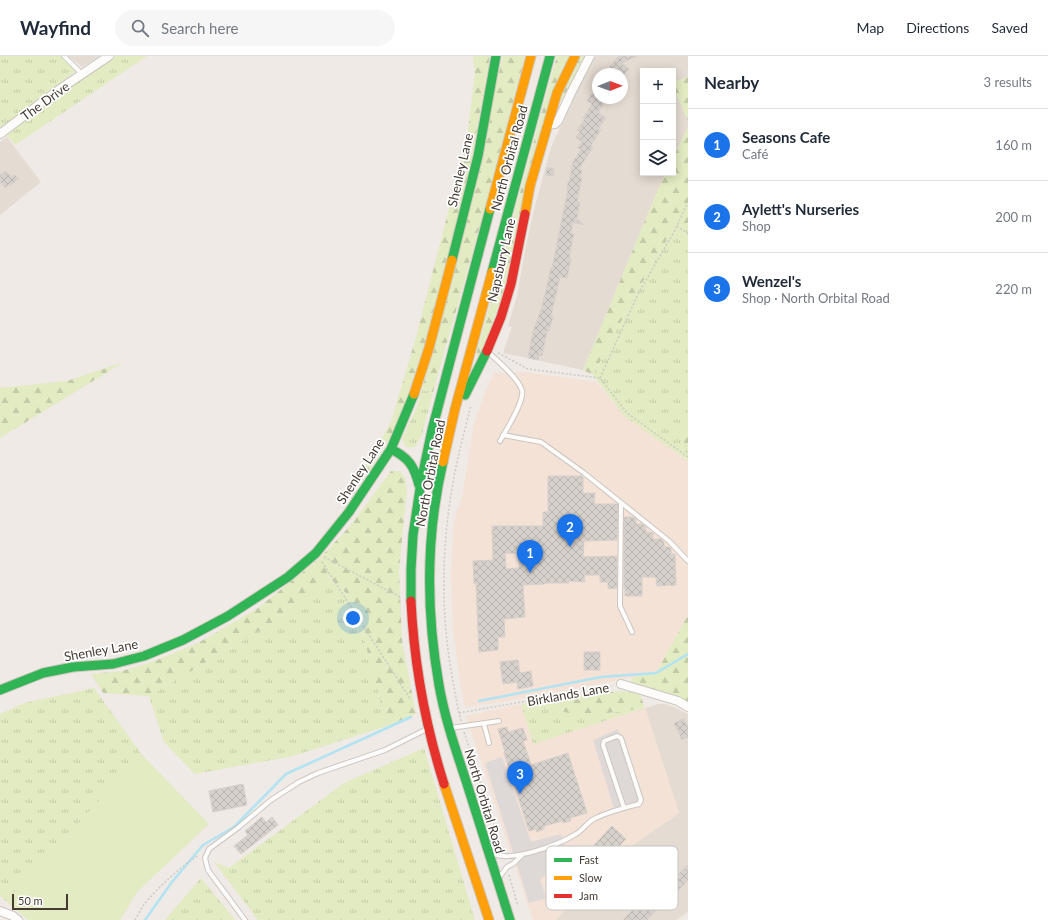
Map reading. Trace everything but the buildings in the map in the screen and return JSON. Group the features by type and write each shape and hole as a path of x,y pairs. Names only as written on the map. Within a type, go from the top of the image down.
{"main road":[{"name":"Shenley Lane","path":"0,690 43,674 73,667 113,664 130,660 144,656 183,640 234,612 288,577 316,553 349,512 391,449 412,401 429,348 475,169 496,56"},
{"name":"North Orbital Road","path":"489,920 429,729 418,675 411,603 411,569 419,488 432,430 532,56"},
{"name":"North Orbital Road","path":"510,920 487,852 449,729 439,686 433,647 429,580 431,536 438,486 455,409 550,56"},
{"name":"Napsbury Lane","path":"455,409 470,387 488,350 501,317 511,284 530,186 547,125 558,93 575,56"},
{"path":"404,455 416,452 422,446 432,430"},
{"path":"391,449 404,455 416,471 419,488"}],"street":[{"name":"The Drive","path":"0,134 57,91 110,56"},
{"path":"547,125 555,124 558,121 590,56"},
{"name":"Birklands Lane","path":"621,684 678,701 688,707"},
{"path":"0,911 13,916 18,920"}],"lane":[{"path":"64,56 82,74"},
{"path":"488,350 509,373 522,391 521,401 500,441"},
{"path":"503,435 541,442 669,541 688,561"},
{"path":"621,504 620,606 632,632"},
{"path":"449,729 499,721"},
{"path":"484,724 489,743"},
{"path":"245,920 208,870 205,858 209,849 239,827 271,800 299,782 318,773 385,750 429,729"},
{"path":"549,846 564,841 578,833 591,821 624,808 639,804 641,800 621,738 617,736 604,741 603,745 624,808"},
{"path":"487,852 504,857 522,855 546,847"},
{"path":"498,882 502,873 507,867 514,863 522,855"}],"path":[{"path":"600,378 638,294 677,226 688,202"},
{"path":"677,226 688,234"},
{"path":"488,350 528,369 600,378 627,413 688,457"},
{"path":"471,405 458,457 449,507 443,573 446,636 459,714 504,857"},
{"path":"316,553 411,603"},
{"path":"316,553 412,703"},
{"name":"Birklands Lane","path":"459,714 621,684"},
{"path":"135,920 142,907 172,877 193,859 209,849"},
{"path":"507,867 520,912"}],"shaded area":[{"path":"69,56 99,56 82,67"},
{"path":"596,56 688,56 688,77 676,81 676,68 640,68 640,176 665,176 583,370 503,353 512,327 508,326 517,296 535,206 551,147 581,82"},
{"path":"676,93 688,121 688,127 676,152"},
{"path":"7,137 41,182 0,215 0,142"},
{"path":"526,372 596,382 624,416 688,461 688,615 656,673 521,699 465,707 460,682 453,627 451,573 454,521 462,497 474,424 484,395 494,373"},
{"path":"521,704 533,744 645,708 679,813 631,846 546,846 546,910 565,910 556,920 533,920 466,716"},
{"path":"665,704 688,714 688,912 676,920 556,920 565,910 678,910 678,846 631,846 679,813 645,708"},
{"path":"618,729 639,802 615,812 593,740"},
{"path":"502,757 531,842 561,834 564,846 546,846 546,874 540,880 546,898 529,903 485,763"}],"green space":[{"path":"0,56 61,56 77,70 0,128"},
{"path":"115,56 147,56 15,145 6,134 72,84"},
{"path":"473,56 490,56 468,179 426,341 402,411 391,436 367,474 363,471 391,422 416,337 467,138 475,74"},
{"path":"503,56 525,56 486,204 433,392 422,390"},
{"path":"557,56 570,56 514,261 481,357 476,355"},
{"path":"579,56 587,56 563,102 558,100"},
{"path":"688,77 688,121 676,93 676,81"},
{"path":"688,127 688,230 677,222 634,297 593,375 583,370 665,176 676,176 676,152"},
{"path":"677,222 688,230 688,461 624,416 593,375 634,297"},
{"path":"124,362 0,438 0,388 67,381"},
{"path":"422,390 433,392 422,435 415,447 412,448 405,445 402,439 416,409"},
{"path":"683,426 688,427 688,447 677,435"},
{"path":"391,471 400,471 405,478 407,490 399,570 402,640 416,714 387,726 354,600 327,576 279,619 149,696 103,693 91,674 122,671 152,662 198,643 258,608 318,560 350,526"},
{"path":"326,576 354,600 387,726 293,756 195,774 164,742 149,696 279,619"},
{"path":"688,615 688,702 656,690 631,684 631,678 656,673"},
{"path":"94,688 142,755 6,901 0,896 0,714 24,703"},
{"path":"619,691 640,694 645,708 585,716 521,704"},
{"path":"521,704 585,716 645,708 533,744"},
{"path":"424,748 475,920 258,920 214,862 229,868 344,783"},
{"path":"142,755 209,824 137,892 120,920 28,920 6,901"},
{"path":"201,878 235,920 165,920"}],"waterway":[{"path":"479,701 601,677 656,673 688,654"},
{"path":"145,920 172,882 203,845 234,827 286,774 411,717"}],"traffic: fast":[{"path":"452,260 478,156 496,56"},
{"path":"492,272 550,56"},
{"path":"411,601 413,535 421,482 432,430 490,209"},
{"path":"465,395 487,351"},
{"path":"0,690 43,673 73,667 113,664 144,656 183,640 228,616 288,577 316,553 349,512 391,449 414,394"},
{"path":"391,449 410,463 419,485"},
{"path":"443,462 433,517 430,573 432,629 439,685 448,724 510,920"}],"traffic: slow":[{"path":"490,209 531,56"},
{"path":"525,214 530,186 557,93 575,56"},
{"path":"414,394 429,348 452,260"},
{"path":"443,462 455,409 492,272"},
{"path":"444,784 489,920"}],"traffic: jam":[{"path":"487,351 501,317 511,284 525,214"},
{"path":"411,601 412,624 426,716 444,784"}],"place":[{"name":"Aylett's Nurseries","path":"570,547"},
{"name":"Seasons Cafe","path":"530,573"},
{"name":"Wenzel's","path":"520,794"}]}
